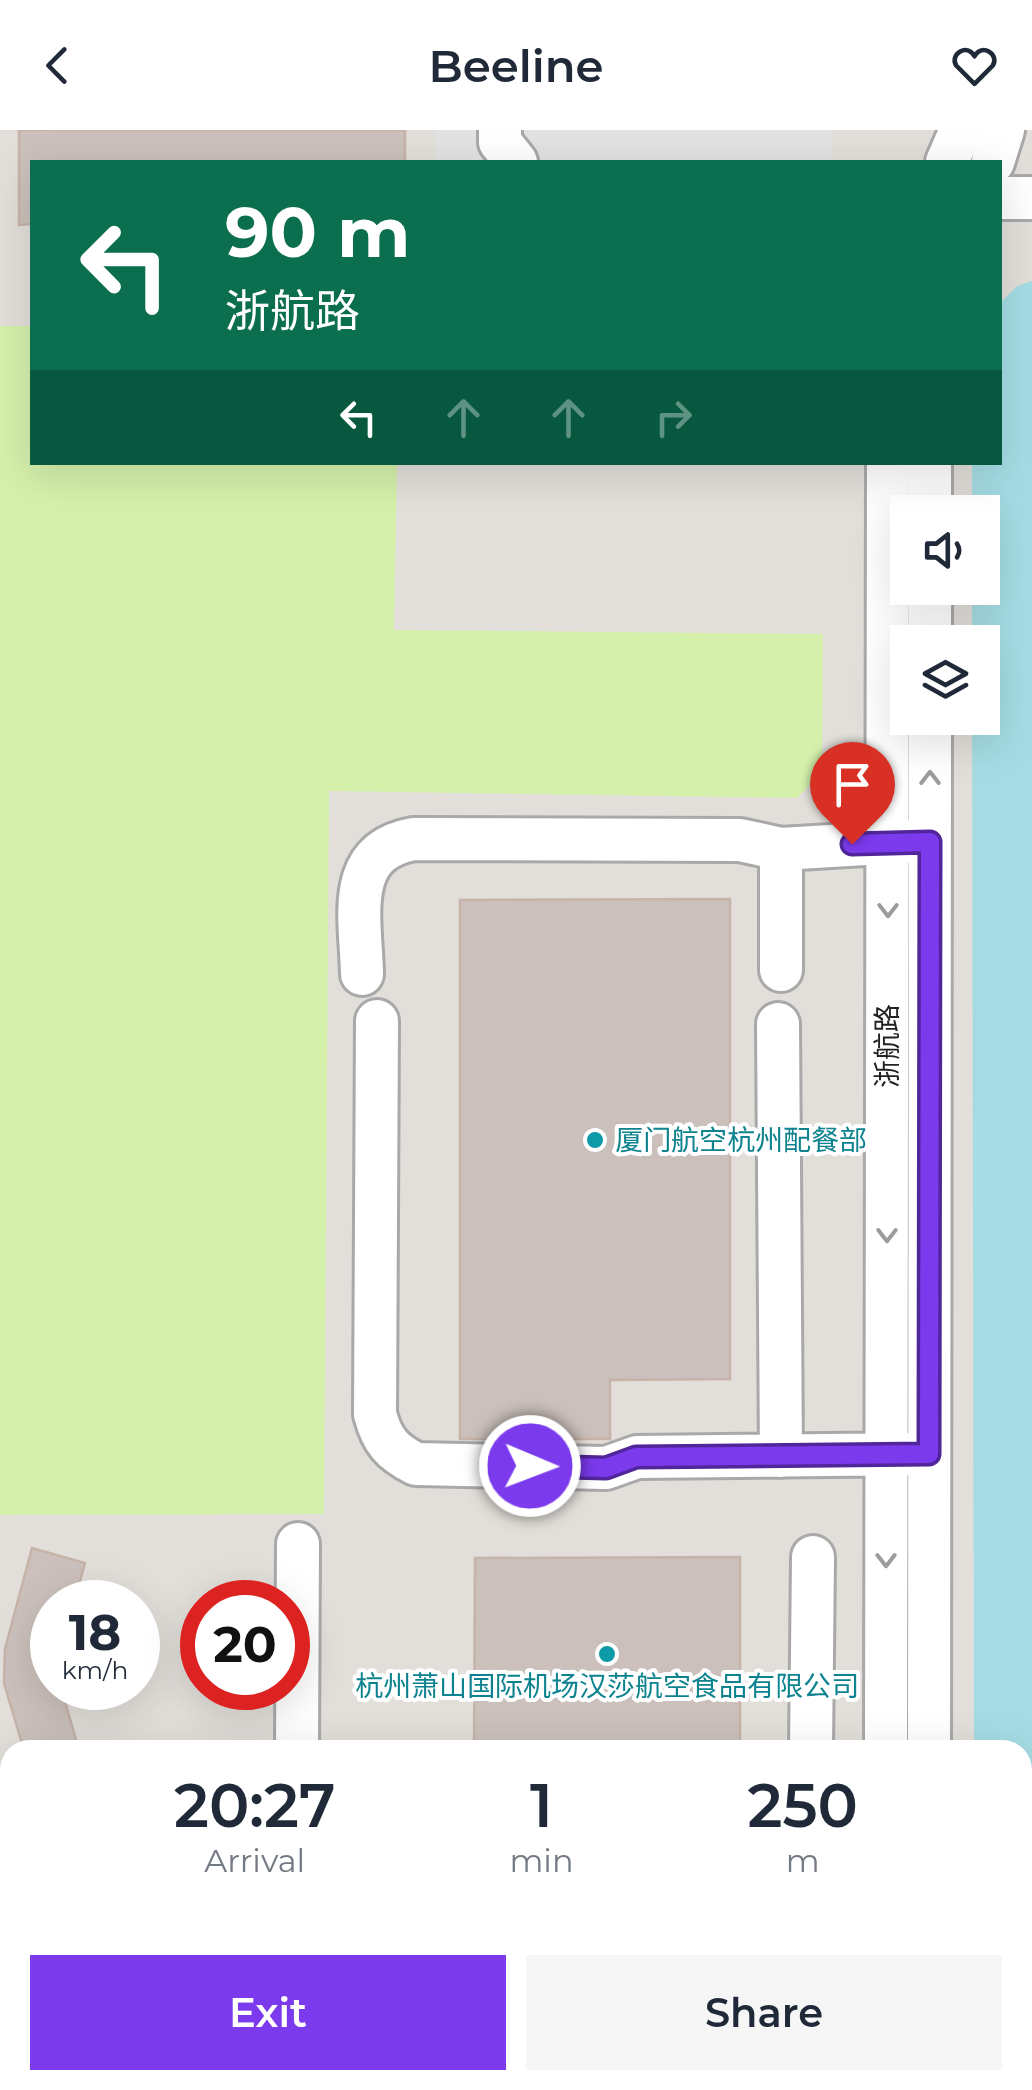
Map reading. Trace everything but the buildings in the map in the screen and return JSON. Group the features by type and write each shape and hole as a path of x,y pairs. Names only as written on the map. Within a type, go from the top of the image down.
{"street":[{"path":"500,130 500,142 514,160"},
{"path":"947,160 961,130"},
{"path":"994,160 1004,130"},
{"path":"1002,198 1032,198"},
{"name":"浙航路","path":"888,465 909,842 929,1454 928,1740"},
{"path":"930,465 930,495"},
{"name":"浙航路","path":"886,1740 886,1454 909,842 927,735"},
{"path":"362,974 361,884 370,860 390,843 414,839 740,840 781,849 909,842"},
{"path":"781,849 781,970"},
{"path":"378,1021 376,1414 380,1436 395,1453 416,1464 606,1468 636,1457 929,1454"},
{"path":"778,1024 781,1456"},
{"path":"297,1740 298,1544"},
{"path":"811,1740 813,1558"}],"shaded area":[{"path":"0,130 1032,130 1032,1740 0,1740"},
{"path":"435,130 832,130 832,160 435,160"}],"green space":[{"path":"0,326 30,326 30,465 397,465 394,630 823,634 822,772 797,798 329,791 324,1514 0,1515"}],"water":[{"path":"1032,281 1032,1740 974,1740 972,735 1000,735 1000,625 972,625 972,605 1000,605 1000,495 972,495 972,465 1002,465 1002,301 1017,286"}],"place":[{"name":"厦门航空杭州配餐部","path":"595,1140"},
{"name":"杭州萧山国际机场汉莎航空食品有限公司","path":"607,1654"}],"route":[{"path":"530,1466 606,1468 636,1457 929,1454 930,842 852,844"}]}
